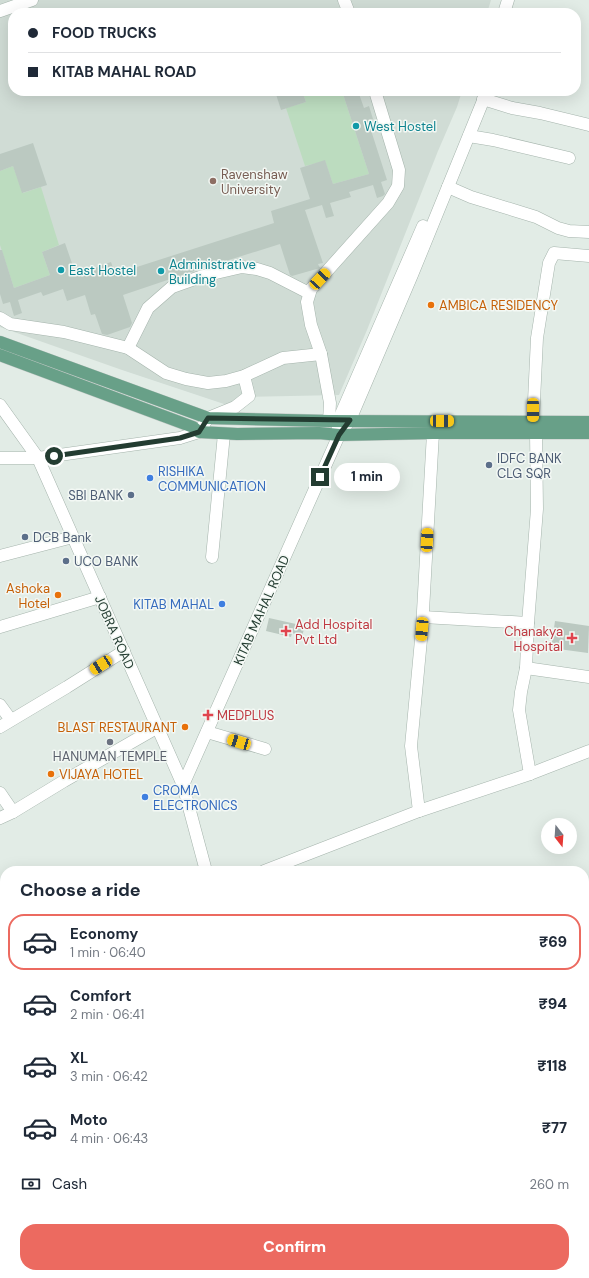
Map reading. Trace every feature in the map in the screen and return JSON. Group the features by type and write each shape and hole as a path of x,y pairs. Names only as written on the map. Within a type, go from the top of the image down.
{"main road":[{"path":"0,342 208,418 333,421 350,420 535,427 589,433"},
{"path":"0,355 193,427 199,432 224,434 319,433 339,435 433,433 589,422"}],"street":[{"path":"9,8 32,0"},
{"path":"339,435 333,421 322,354 311,325 307,302 311,289 388,204 398,186 399,170 377,96"},
{"path":"333,421 440,190 470,114 482,96"},
{"name":"KITAB MAHAL ROAD","path":"183,785 339,435 350,420 448,187 482,96"},
{"path":"487,96 512,108 540,112 589,125"},
{"path":"468,136 493,140 569,158"},
{"path":"448,187 471,197 536,217 558,228 569,231 589,232"},
{"path":"530,774 519,710 526,668 537,510 535,427 537,338 549,263 554,253 589,256"},
{"path":"128,348 148,308 172,287 203,276 242,267 257,269 270,273 309,294"},
{"path":"0,318 10,324 64,332 128,348 166,373 186,379 208,382 226,381 244,376 283,358 322,354"},
{"path":"0,458 38,458 180,438 199,432 208,418 234,407 249,396 244,376"},
{"name":"JOBRA ROAD","path":"0,405 38,458 158,727 183,785 205,866"},
{"path":"419,811 411,746 423,616 433,433"},
{"path":"212,557 224,434"},
{"path":"0,556 73,537"},
{"path":"0,627 100,597"},
{"path":"423,616 528,623"},
{"path":"0,727 124,651"},
{"path":"526,668 589,677"},
{"path":"0,705 11,720"},
{"path":"0,818 13,812 158,727"},
{"path":"207,732 265,750"},
{"path":"277,866 419,811 530,774 589,751"},
{"path":"0,793 13,812"}],"shaded area":[{"name":"Ravenshaw University","path":"0,0 491,0 489,8 8,8 8,96 460,96 367,330 339,395 237,397 233,407 0,327"}],"green space":[{"path":"304,96 344,96 369,174 333,184 325,161 305,166 286,108 306,102"},
{"path":"13,166 23,193 41,187 59,245 42,252 50,275 14,288 0,245 0,171"}],"building":[{"path":"277,96 304,96 306,102 281,110"},
{"path":"344,96 360,96 364,108 369,106 373,119 368,121 387,180 381,182 385,194 383,196 377,198 373,185 349,192 351,197 330,203 334,216 326,218 322,205 305,210 323,263 318,264 320,268 292,276 290,275 280,244 200,269 123,295 132,323 130,327 107,335 102,334 95,314 91,315 85,295 67,301 63,289 43,296 41,292 18,300 22,313 14,316 10,302 3,304 0,294 0,250 2,250 14,288 50,275 42,252 65,243 76,275 111,262 115,274 274,223 271,211 310,199 300,168 325,160 333,184 369,174"},
{"path":"33,143 47,185 22,193 13,166 0,171 0,154"},
{"path":"269,618 305,626 302,636 292,633 291,637 266,631"},
{"path":"555,621 589,626 588,653 551,648"}],"place":[{"name":"West Hostel","path":"356,126"},
{"name":"Ravenshaw University","path":"213,181"},
{"name":"East Hostel","path":"61,270"},
{"name":"Administrative Building","path":"161,271"},
{"name":"AMBICA RESIDENCY","path":"431,305"},
{"name":"IDFC BANK CLG SQR","path":"489,465"},
{"name":"RISHIKA COMMUNICATION","path":"150,478"},
{"name":"SBI BANK","path":"131,495"},
{"name":"DCB Bank","path":"25,537"},
{"name":"UCO BANK","path":"66,561"},
{"name":"Ashoka Hotel","path":"58,595"},
{"name":"KITAB MAHAL","path":"222,604"},
{"name":"Add Hospital Pvt Ltd","path":"286,631"},
{"name":"Chanakya Hospital","path":"572,638"},
{"name":"MEDPLUS","path":"208,715"},
{"name":"BLAST RESTAURANT","path":"185,727"},
{"name":"HANUMAN TEMPLE","path":"110,742"},
{"name":"VIJAYA HOTEL","path":"51,774"},
{"name":"CROMA ELECTRONICS","path":"145,797"}],"route":[{"path":"54,456 180,438 199,432 208,418 329,421 350,420 339,435 320,477"}]}
